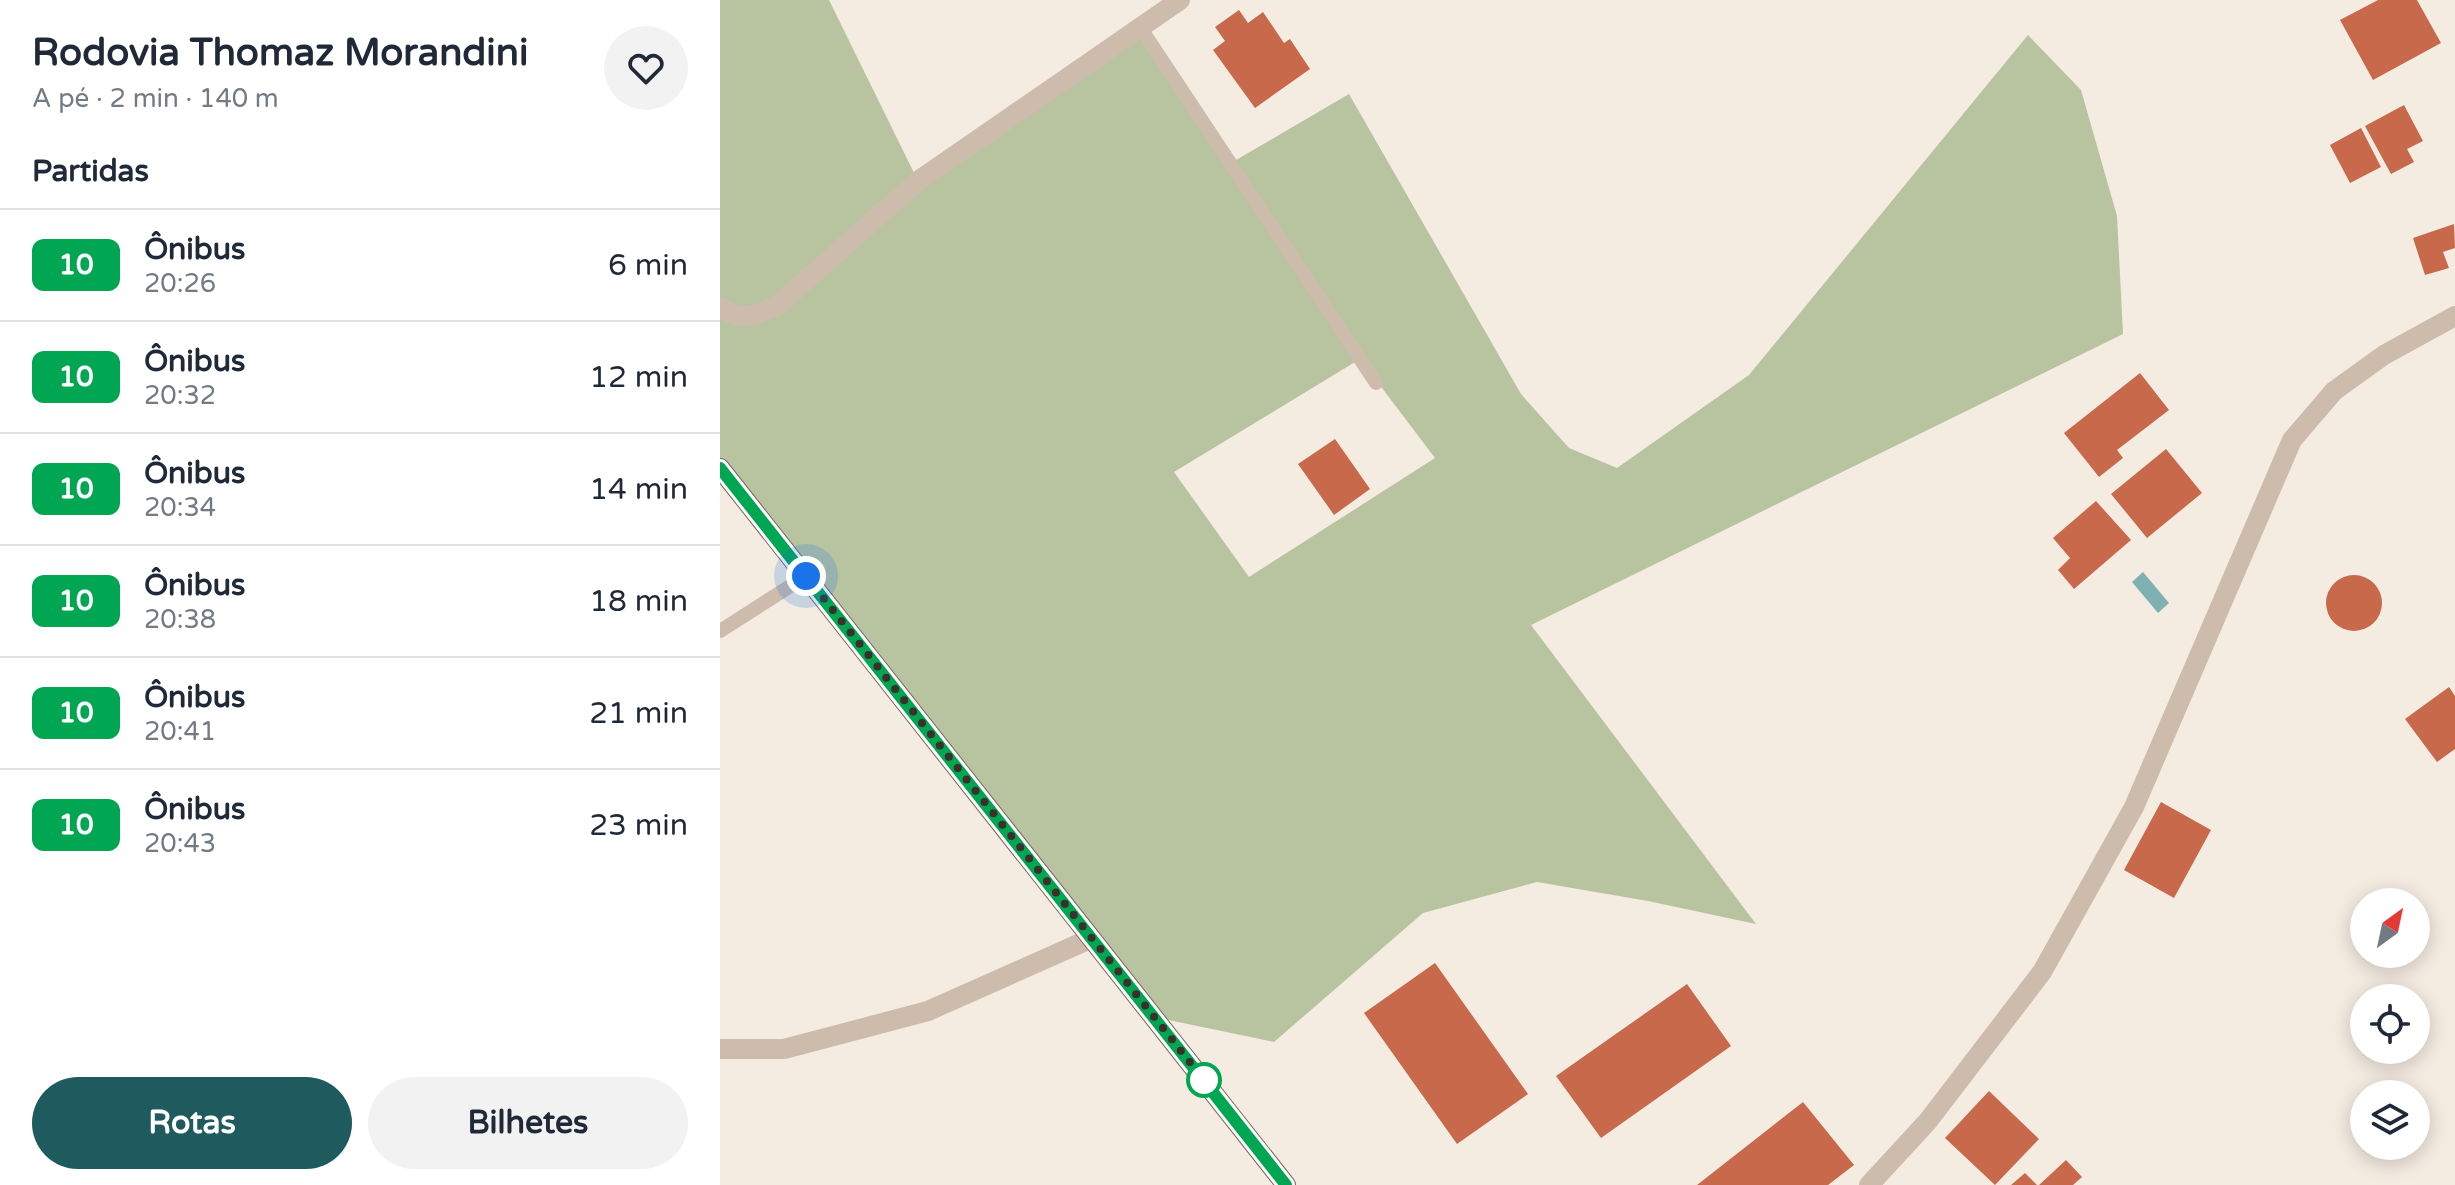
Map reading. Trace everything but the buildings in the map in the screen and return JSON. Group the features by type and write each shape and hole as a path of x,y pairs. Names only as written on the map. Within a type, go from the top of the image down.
{"main road":[{"path":"720,468 1286,1185"}],"street":[{"path":"720,307 730,313 753,317 778,305 918,181 1180,0"},
{"path":"1869,1185 1928,1121 2042,972 2134,807 2292,440 2334,391 2384,355 2455,316"},
{"path":"720,1049 784,1049 928,1011 1092,938"}],"lane":[{"path":"1140,27 1376,383"},
{"path":"720,631 806,576"}],"green space":[{"path":"720,0 829,0 918,181 1140,27 1231,163 1349,94 1521,394 1569,448 1617,468 1749,375 2028,35 2081,90 2117,216 2123,334 1531,625 1756,924 1537,882 1423,913 1274,1042 1154,1017 720,468","holes":["1360,359 1435,458 1249,577 1174,472"]}],"water":[{"path":"2143,572 2169,603 2158,613 2132,582"}],"bus line":[{"name":"10","path":"720,468 1286,1185"}],"route":[{"path":"806,576 1204,1080"}]}
